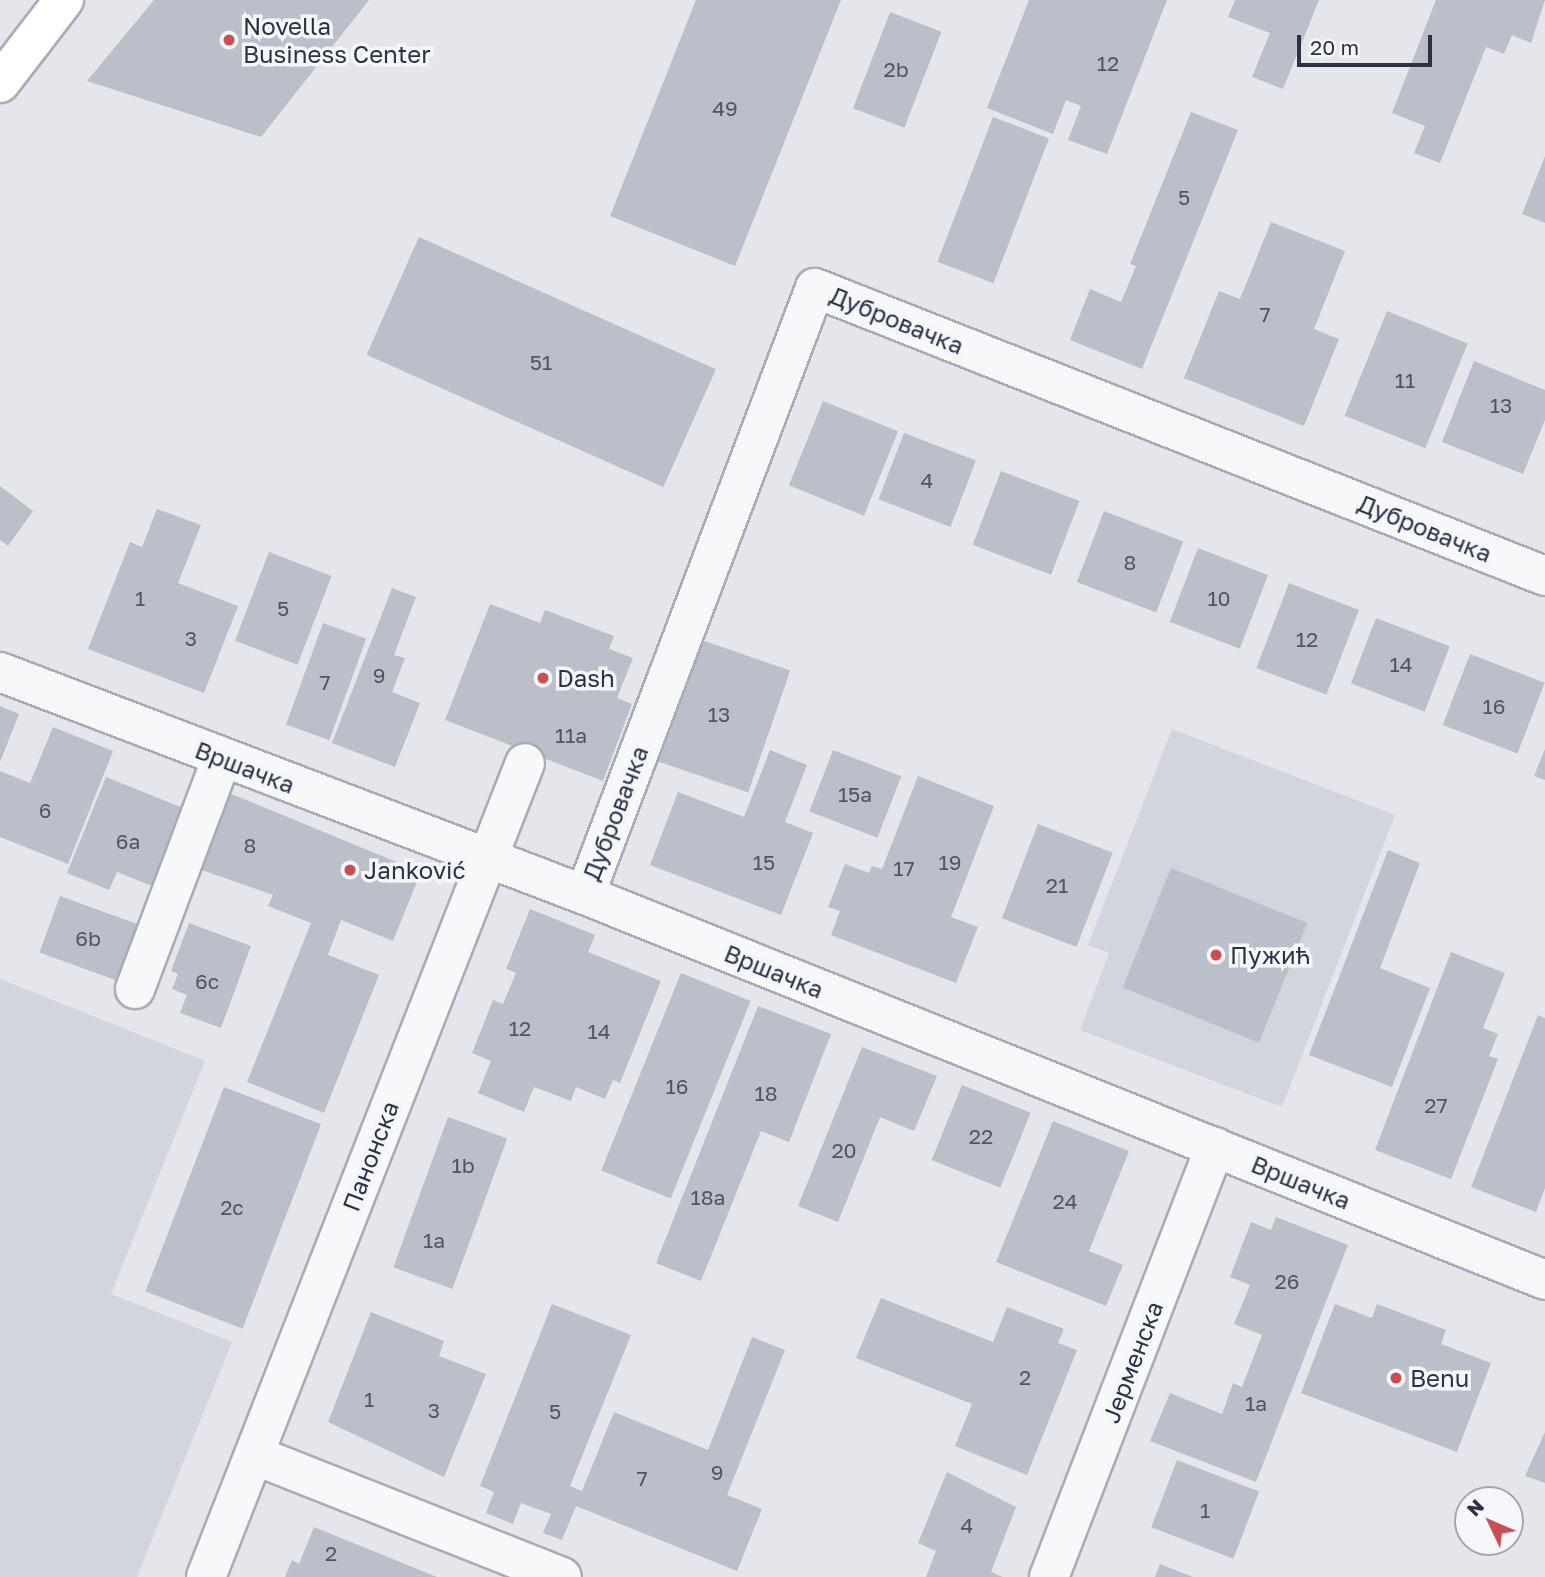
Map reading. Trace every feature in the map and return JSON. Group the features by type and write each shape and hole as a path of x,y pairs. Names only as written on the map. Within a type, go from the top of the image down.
{"main road":[{"path":"0,83 64,0"}],"street":[{"name":"Дубровачка","path":"584,895 815,288 1545,576"},
{"name":"Вршачка","path":"0,672 584,895 1545,1280"},
{"path":"135,989 222,758"},
{"name":"Панонска","path":"206,1577 525,763"},
{"name":"Јерменска","path":"1049,1577 1215,1147"},
{"path":"254,1455 562,1577"}],"shaded area":[{"path":"1172,729 1395,815 1282,1107 1080,1030 1109,953 1088,945"},
{"path":"0,979 205,1061 111,1294 232,1342 137,1577 0,1577"}],"building":[{"name":"Novella Business Center","path":"154,0 369,0 261,137 87,81"},
{"path":"696,0 841,0 735,266 610,216"},
{"path":"1029,0 1167,0 1107,154 1068,140 1081,106 1066,100 1053,134 987,108"},
{"path":"1235,0 1319,0 1283,89 1252,77 1270,33 1228,17"},
{"path":"1436,0 1545,0 1531,43 1512,35 1504,54 1486,47 1440,163 1414,153 1425,126 1392,113"},
{"path":"890,12 941,32 904,128 853,108"},
{"path":"1191,112 1238,130 1142,369 1070,340 1090,289 1121,302 1136,266 1130,264"},
{"path":"993,117 1049,139 993,283 937,262"},
{"path":"1545,156 1545,223 1522,214"},
{"path":"1271,222 1345,251 1314,329 1339,339 1304,426 1184,378 1219,291 1240,299"},
{"path":"419,237 716,369 663,487 367,355"},
{"path":"1387,311 1468,344 1425,448 1345,416"},
{"path":"1474,361 1545,390 1545,420 1523,474 1442,442"},
{"path":"823,401 898,431 864,516 789,485"},
{"path":"904,433 976,461 950,527 879,499"},
{"path":"1001,471 1079,501 1051,575 973,545"},
{"path":"0,486 33,511 8,546 0,540"},
{"path":"157,509 201,525 178,583 238,606 204,693 88,649 130,542 142,547"},
{"path":"1104,511 1183,541 1156,612 1077,582"},
{"path":"1198,548 1268,575 1240,649 1170,622"},
{"path":"269,552 332,576 298,665 235,641"},
{"path":"1289,583 1359,610 1326,695 1256,668"},
{"path":"392,588 416,597 394,655 405,658 392,692 420,703 395,767 332,743"},
{"name":"Dash","path":"490,604 540,623 545,610 614,636 609,649 633,658 617,698 632,704 603,781 445,720"},
{"path":"1376,618 1450,646 1425,712 1351,683"},
{"path":"323,623 366,639 329,740 286,724"},
{"path":"690,636 790,671 748,792 648,758"},
{"path":"1470,654 1545,683 1517,754 1443,725"},
{"path":"0,706 19,714 0,762"},
{"path":"53,727 113,751 68,864 0,837 0,771 30,783"},
{"path":"1545,749 1545,780 1534,776"},
{"path":"770,750 807,765 785,822 813,833 781,915 650,865 678,792 744,817"},
{"path":"833,750 901,776 877,838 809,812"},
{"path":"918,776 994,806 951,917 978,927 956,983 831,935 840,911 828,907 845,864 869,873 872,866 882,869"},
{"path":"106,777 188,810 157,888 117,872 109,890 67,873"},
{"path":"229,793 421,872 393,941 341,920 328,955 379,975 324,1113 247,1082 311,923 268,906 273,895 199,869"},
{"path":"1038,824 1113,853 1076,947 1002,918"},
{"path":"1388,850 1420,863 1380,968 1430,988 1392,1087 1309,1055"},
{"name":"Пужић","path":"1171,868 1307,923 1259,1043 1123,988"},
{"path":"60,896 137,924 117,980 39,952"},
{"path":"530,909 595,935 588,952 661,981 620,1083 613,1080 605,1099 576,1087 571,1101 534,1087 524,1112 478,1093 491,1061 472,1053 493,1000 503,1004 516,973 506,969"},
{"path":"189,923 251,946 221,1028 180,1013 187,995 172,989 178,974 171,971"},
{"path":"1451,952 1505,973 1483,1028 1498,1034 1489,1056 1498,1059 1451,1179 1375,1150"},
{"path":"681,973 751,1001 671,1199 601,1170"},
{"path":"758,1006 831,1034 789,1142 761,1131 701,1281 656,1263"},
{"path":"1538,1015 1545,1018 1545,1188 1536,1212 1471,1187"},
{"path":"862,1047 937,1076 914,1131 880,1117 838,1222 798,1206"},
{"path":"962,1085 1031,1113 1000,1188 932,1160"},
{"path":"224,1087 321,1124 243,1329 146,1291"},
{"path":"448,1117 507,1139 452,1289 393,1267"},
{"path":"1053,1121 1129,1151 1089,1251 1123,1265 1106,1306 996,1262"},
{"path":"1276,1217 1348,1245 1256,1482 1150,1441 1170,1393 1222,1414 1233,1383 1242,1387 1262,1335 1234,1324 1250,1285 1230,1277 1251,1222 1271,1230"},
{"path":"881,1298 993,1342 1007,1307 1064,1329 1058,1343 1077,1350 1027,1475 955,1446 972,1404 856,1358"},
{"path":"552,1304 631,1335 570,1486 582,1491 614,1412 708,1450 752,1337 785,1350 727,1495 762,1509 737,1571 576,1506 562,1540 543,1533 551,1514 521,1503 513,1524 486,1513 494,1492 480,1486"},
{"name":"Benu","path":"1335,1304 1372,1318 1377,1304 1446,1330 1441,1344 1491,1363 1457,1452 1301,1393"},
{"path":"371,1312 444,1341 439,1356 486,1374 444,1477 328,1422"},
{"path":"1545,1432 1545,1483 1525,1476"},
{"path":"1177,1460 1259,1492 1233,1559 1151,1527"},
{"path":"947,1472 1016,1507 991,1572 1003,1577 926,1577 936,1551 918,1543"},
{"path":"314,1527 437,1577 285,1577 292,1560 299,1564"},
{"path":"1160,1564 1193,1577 1155,1577"}],"place":[{"name":"Novella Business Center","path":"229,40"},
{"name":"Dash","path":"543,678"},
{"name":"Janković","path":"350,870"},
{"name":"Пужић","path":"1216,955"},
{"name":"Benu","path":"1396,1378"}]}
